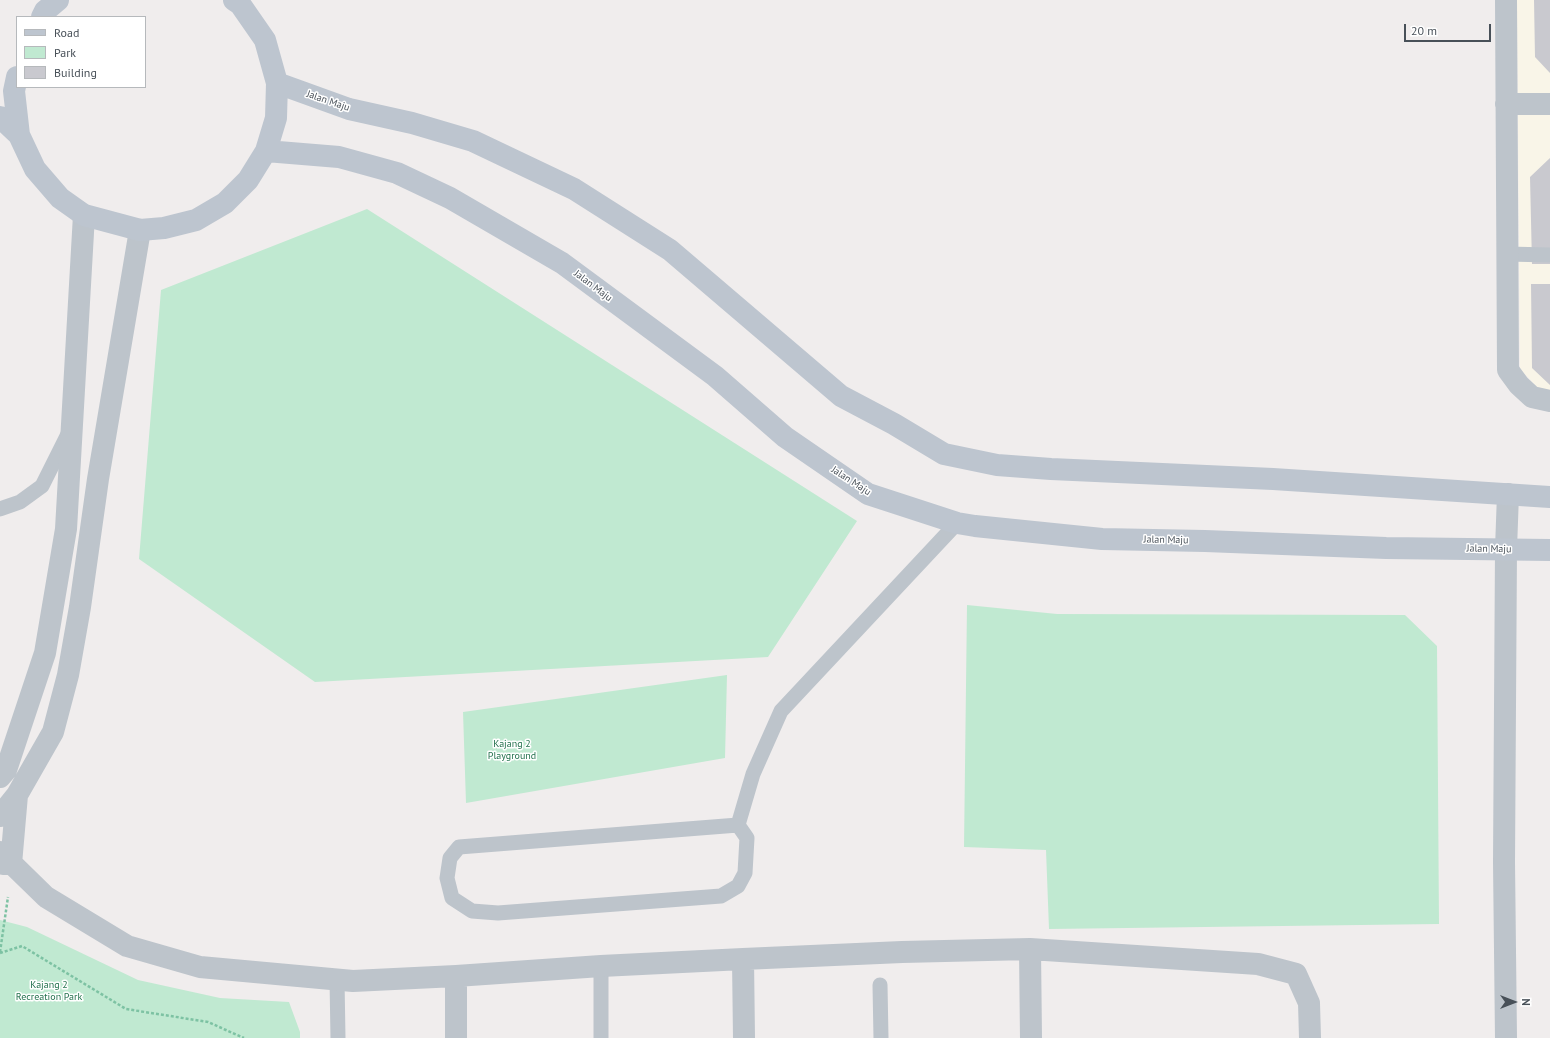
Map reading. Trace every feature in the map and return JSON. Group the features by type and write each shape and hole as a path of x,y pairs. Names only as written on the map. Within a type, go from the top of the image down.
{"street":[{"path":"42,16 45,11 58,0"},
{"path":"1506,0 1508,370 1519,385 1532,397 1550,401"},
{"path":"16,82 14,91 19,135 35,170 60,198 84,215 140,230 164,228 196,220 225,203 248,180 266,152 276,118 277,83 265,40 238,1"},
{"name":"Jalan Maju","path":"277,83 349,109 412,123 473,141 574,189 670,250 841,396 894,424 944,454 997,465 1051,469 1273,479 1550,497"},
{"path":"1506,104 1550,104"},
{"path":"0,117 19,135"},
{"name":"Jalan Maju","path":"266,152 339,157 397,173 450,198 562,263 715,376 785,437 868,494 957,523 1102,539 1205,541 1386,548 1550,550"},
{"path":"0,777 6,770 45,653 66,530 84,215"},
{"path":"0,816 17,795 52,732 68,675 80,607 98,479 140,230"},
{"path":"1506,1038 1504,862 1506,549 1508,494"},
{"path":"17,795 4,860 46,897 127,946 200,967 353,981 743,959 902,952 1030,949 1258,964 1296,974 1310,1003 1310,1038"},
{"path":"1030,949 1031,1038"},
{"path":"743,959 744,1038"},
{"path":"456,976 456,1038"}],"lane":[{"path":"1507,254 1550,255"},
{"path":"0,509 20,502 42,486 72,425"},
{"path":"738,825 753,774 781,711 957,523"},
{"path":"738,825 747,838 745,874 738,886 721,896 498,913 472,911 452,898 447,878 450,858 459,847 738,825"},
{"path":"600,966 601,1038"},
{"path":"337,979 338,1038"},
{"path":"880,985 882,1038"}],"path":[{"path":"8,895 0,953 22,946 126,1008 208,1022 244,1038"}],"shaded area":[{"path":"1517,0 1550,0 1550,391 1537,387 1520,369"}],"green space":[{"path":"367,209 857,521 768,657 315,682 139,559 161,290"},
{"path":"967,605 1057,614 1405,615 1437,646 1439,924 1049,929 1046,850 964,847"},
{"name":"Kajang 2 Playground","path":"727,675 725,758 466,803 463,712"},
{"name":"Kajang 2 Recreation Park","path":"0,920 27,927 138,980 220,998 289,1002 300,1032 300,1038 0,1038"}],"building":[{"path":"1534,0 1550,0 1550,73 1535,57"},
{"path":"1550,158 1550,264 1532,264 1530,177"},
{"path":"1531,284 1550,284 1550,385 1532,368"}]}
